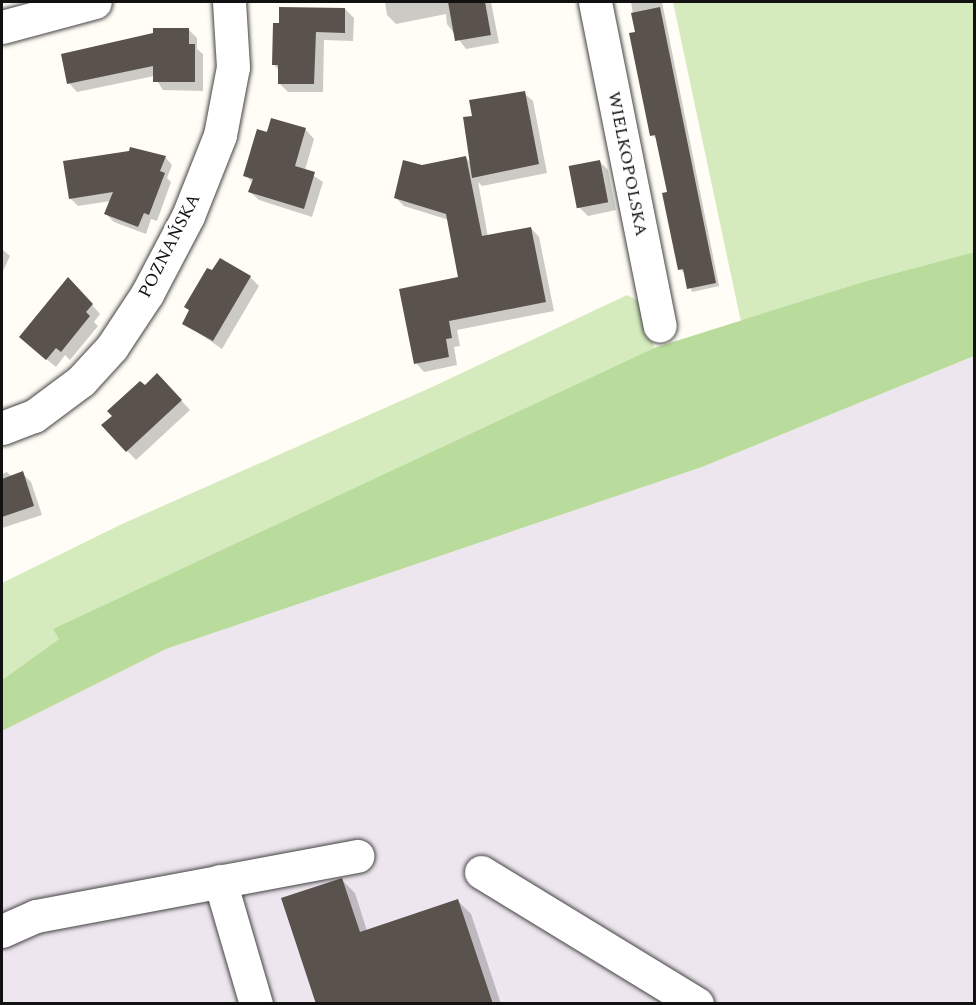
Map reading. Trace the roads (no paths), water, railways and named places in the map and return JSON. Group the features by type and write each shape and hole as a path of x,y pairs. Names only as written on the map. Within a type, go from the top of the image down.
{"street":[{"path":"2,27 95,2"},
{"name":"POZNAŃSKA","path":"2,428 34,416 81,381 112,347 147,294 188,216 220,135 232,67 228,2"},
{"name":"WIELKOPOLSKA","path":"595,2 660,326"},
{"path":"2,931 36,916 357,856"},
{"path":"480,872 697,1004"},
{"path":"220,881 256,1004"}]}
